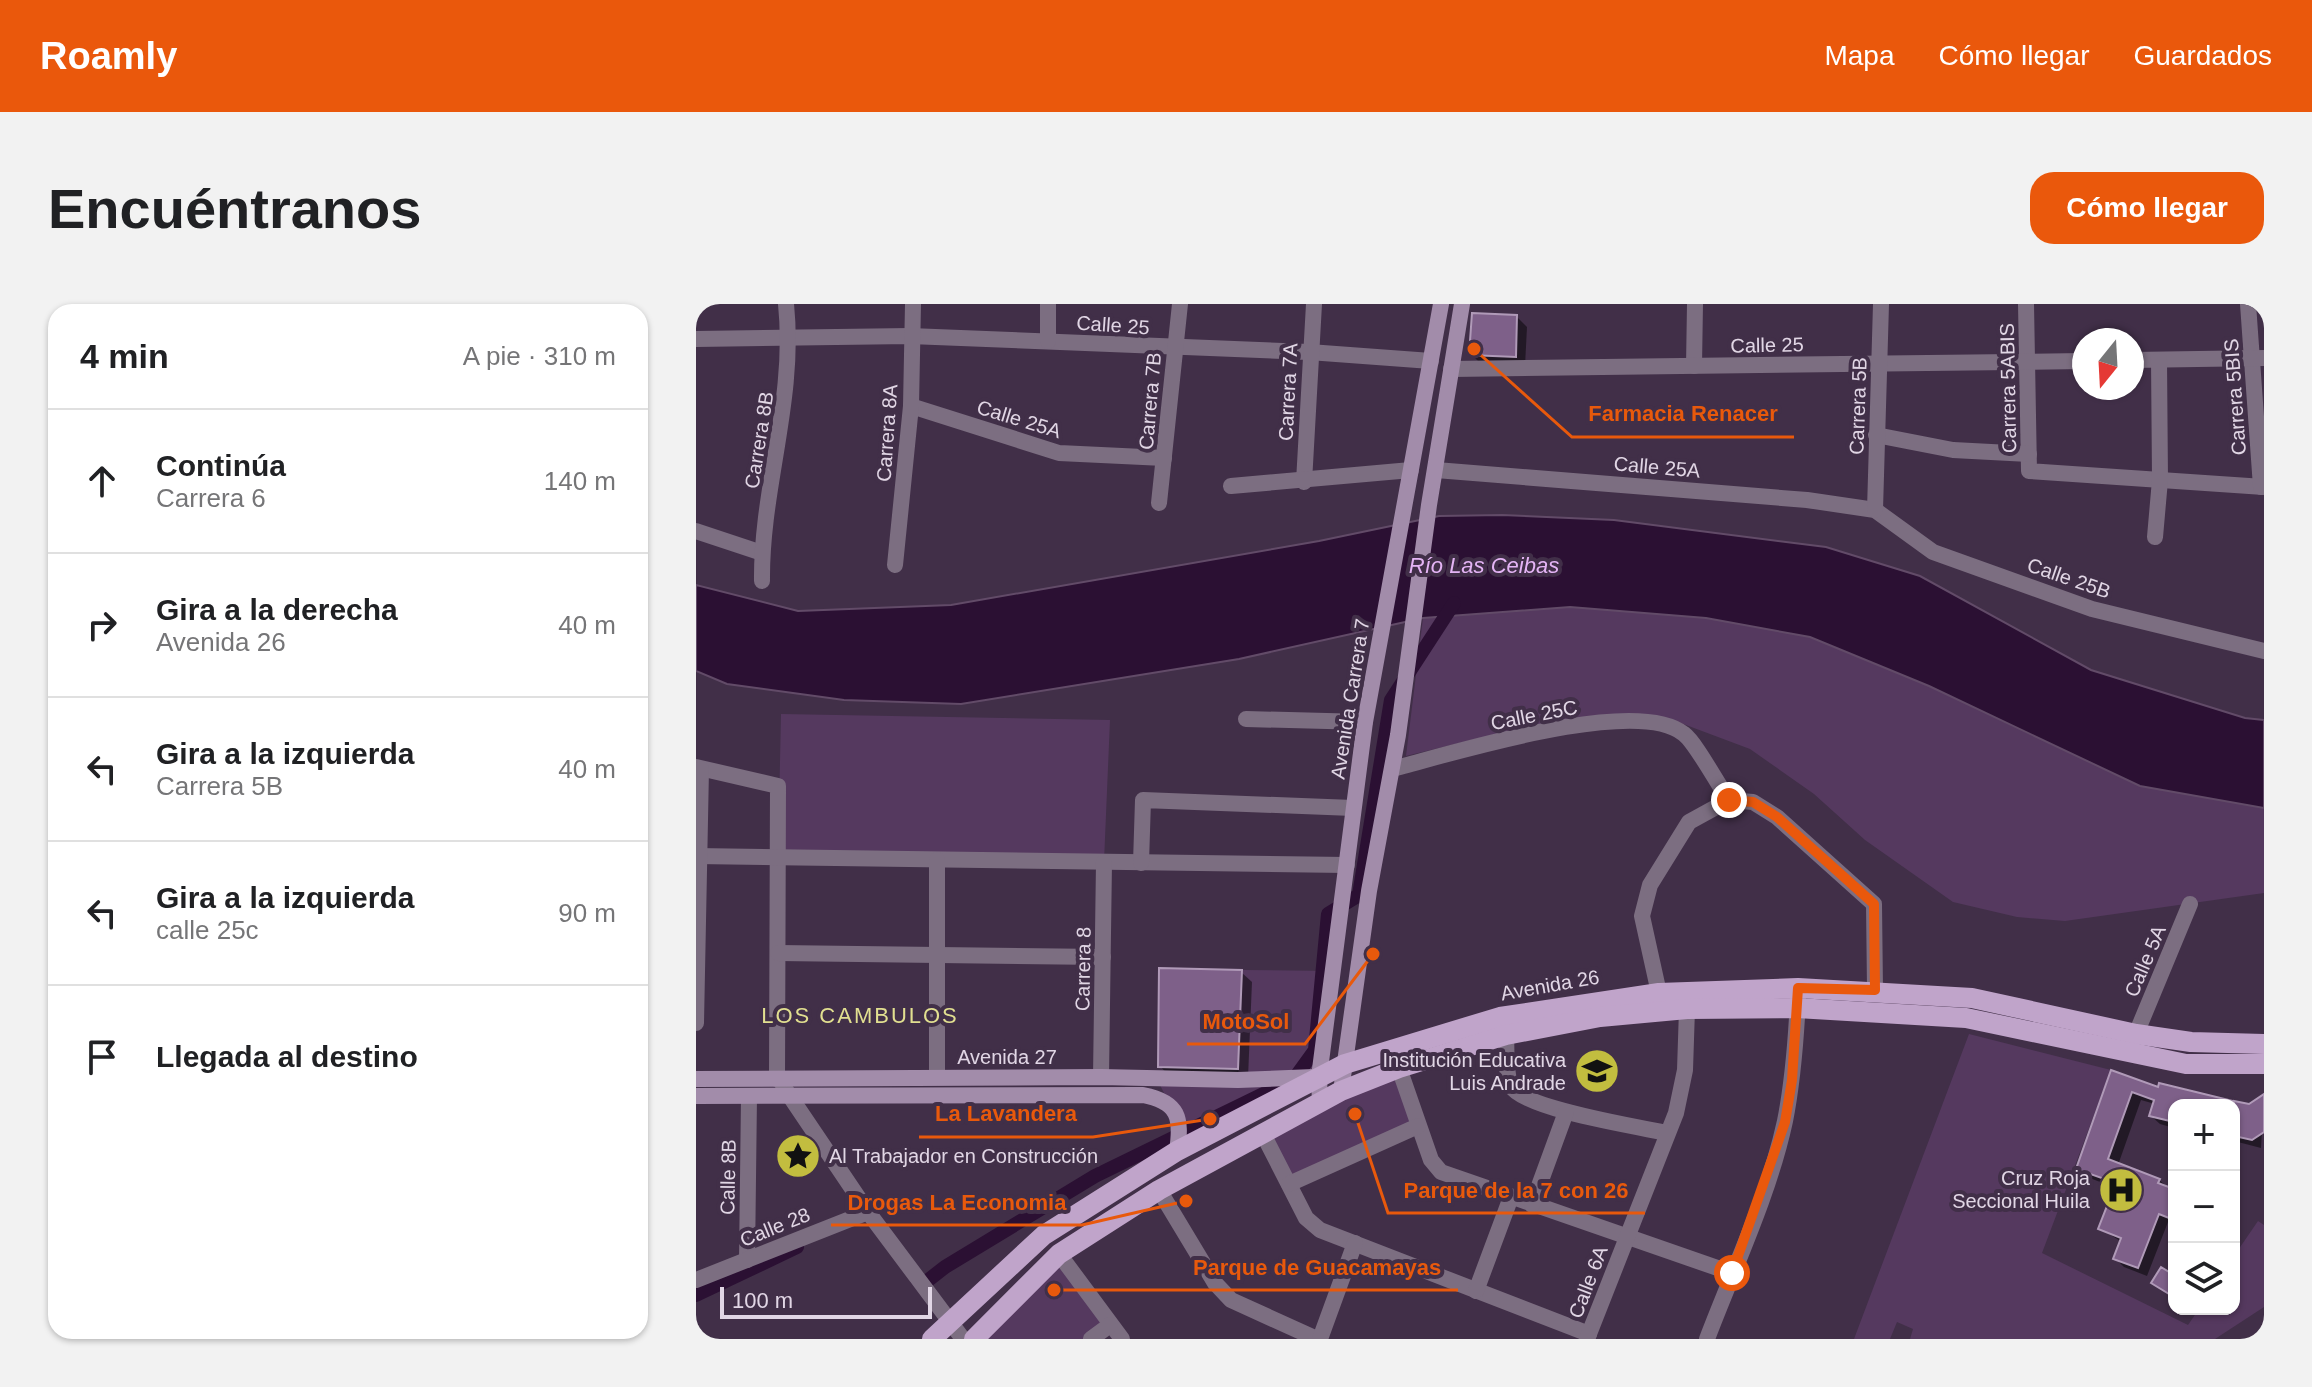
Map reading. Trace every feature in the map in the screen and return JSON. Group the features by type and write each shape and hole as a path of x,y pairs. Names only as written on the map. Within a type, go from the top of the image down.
{"main road":[{"name":"Avenida Carrera 7","path":"1320,1103 1319,1077 1365,722 1402,505 1441,304"},
{"path":"1341,1091 1369,891 1403,704 1429,505 1462,304"},
{"name":"Avenida 26","path":"974,1339 1059,1254 1159,1190 1341,1091 1399,1068 1506,1035 1600,1017 1875,990 1998,1001 2136,1034 2191,1042 2264,1044"},
{"name":"Avenida 26","path":"932,1339 1044,1235 1179,1135 1345,1064 1500,1017 1659,993 1798,998 1966,1018 2186,1064 2264,1064"},
{"name":"Avenida 27","path":"696,1079 1101,1077 1238,1080 1319,1077"},
{"name":"Avenida 27","path":"696,1096 1143,1095 1159,1098 1169,1105 1179,1135"}],"street":[{"name":"Carrera 8B","path":"762,581 762,553 787,393 789,338 786,304"},
{"name":"Carrera 8A","path":"895,565 911,406 913,304"},
{"path":"1048,304 1048,341"},
{"name":"Carrera 7B","path":"1159,503 1180,304"},
{"name":"Carrera 7A","path":"1304,482 1314,304"},
{"path":"1694,366 1695,304"},
{"name":"Carrera 5B","path":"1875,510 1881,304"},
{"name":"Carrera 5ABIS","path":"2026,304 2029,462"},
{"name":"Carrera 5BIS","path":"2248,304 2258,358 2263,487"},
{"name":"Calle 25","path":"696,339 910,336 1309,352 1431,361"},
{"path":"2144,360 2258,358"},
{"path":"2155,537 2160,480 2159,360"},
{"name":"Calle 25","path":"1451,369 2072,361"},
{"name":"Calle 25A","path":"911,406 1059,453 1164,458"},
{"path":"1876,435 1953,450 2160,480 2263,487"},
{"path":"1231,486 1304,482 1411,470"},
{"name":"Calle 25A","path":"1436,470 1807,500 1875,510"},
{"name":"Calle 25B","path":"1875,510 1933,552 2092,609 2264,651"},
{"path":"696,531 762,553"},
{"path":"1246,719 1365,722"},
{"name":"Calle 25C","path":"1392,769 1527,734 1619,720 1656,722 1685,734 1729,800"},
{"path":"696,1023 698,768 778,786 777,1079 868,1212 963,1339"},
{"path":"1141,863 1143,800 1353,808"},
{"path":"1659,993 1642,916 1650,885 1689,822 1729,800 1753,802 1777,817 1874,904 1875,990"},
{"path":"698,856 1347,865"},
{"path":"937,860 937,1077"},
{"name":"Carrera 8","path":"1101,1077 1104,862"},
{"name":"Calle 5A","path":"2136,1034 2190,904"},
{"path":"778,953 1103,957"},
{"path":"1707,1339 1785,1122 1798,998"},
{"name":"Calle 6A","path":"1588,1336 1676,1113 1685,1070 1687,1009"},
{"path":"1506,1035 1513,1089 1566,1112 1667,1133"},
{"path":"1399,1068 1418,1126 1436,1167 1532,1205 1732,1273"},
{"name":"Calle 8B","path":"747,1260 749,1096"},
{"path":"1532,1205 1566,1112"},
{"path":"1289,1184 1418,1126"},
{"path":"1262,1132 1306,1218 1320,1230 1588,1336"},
{"path":"1159,1190 1215,1283 1231,1300 1252,1313 1318,1339 1355,1243"},
{"path":"1476,1291 1511,1197"},
{"name":"Calle 28","path":"696,1280 868,1212"},
{"path":"1059,1254 1122,1339"},
{"path":"1091,1339 1110,1325"}],"shaded area":[{"path":"1570,607 1706,618 1810,637 1929,686 2140,786 2264,807 2264,893 2065,921 2017,917 1953,902 1865,840 1814,794 1750,749 1678,722 1639,714 1529,726 1406,756 1423,618"},
{"path":"781,714 1110,720 1104,862 778,858"},
{"path":"1242,970 1333,971 1319,1077 1265,1081 1271,1102 1177,1151 1167,1099 1157,1079 1238,1080"},
{"path":"1969,1034 2111,1070 2042,1253 2188,1325 2195,1315 2240,1315 2240,1247 2258,1221 2264,1225 2264,1307 2215,1339 1910,1339 1913,1329 1897,1322 1890,1339 1854,1339"},
{"path":"1399,1068 1418,1126 1289,1184 1262,1132"},
{"path":"1059,1254 1110,1325 1091,1339 974,1339"}],"water":[{"name":"Río Las Ceibas","path":"1502,515 1614,520 1826,547 1920,576 2091,670 2245,718 2264,720 2264,808 2140,786 1929,686 1810,637 1706,618 1570,607 1423,618 1239,659 961,704 844,700 727,684 696,671 696,585 798,611 951,605 1319,541 1439,516"}],"building":[{"path":"1472,313 1517,315 1516,357 1469,355"},
{"path":"1159,968 1242,970 1238,1069 1158,1067"},
{"path":"2111,1070 2158,1087 2159,1083 2225,1099 2168,1099 2168,1121 2149,1116 2154,1100 2132,1092 2108,1159 2160,1179 2158,1183 2168,1187 2168,1218 2159,1214 2138,1268 2113,1259 2121,1238 2098,1229 2116,1183 2076,1169"},
{"path":"2264,1094 2264,1132 2252,1140 2240,1137 2240,1102 2249,1104"},
{"path":"2161,1267 2168,1271 2168,1293 2151,1283"}],"waterway":[{"path":"916,1278 922,1285 945,1267 1095,1176 1294,1079 1315,1050 1328,914 1359,895 1391,700 1454,603"},
{"path":"696,1295 797,1247"}],"place":[{"name":"Farmacia Renacer","path":"1474,349"},
{"name":"MotoSol","path":"1373,954"},
{"name":"Institución Educativa Luis Andrade","path":"1597,1071"},
{"name":"Parque de la 7 con 26","path":"1355,1114"},
{"name":"La Lavandera","path":"1210,1119"},
{"name":"Al Trabajador en Construcción","path":"798,1156"},
{"name":"Cruz Roja Seccional Huila","path":"2121,1190"},
{"name":"Drogas La Economia","path":"1186,1201"},
{"name":"Parque de Guacamayas","path":"1054,1290"}],"district":[{"name":"LOS CAMBULOS","path":"860,1015"}],"route":[{"path":"1729,800 1753,802 1777,817 1874,904 1877,971 1875,990 1798,988 1792,1080 1785,1122 1732,1273"}]}
